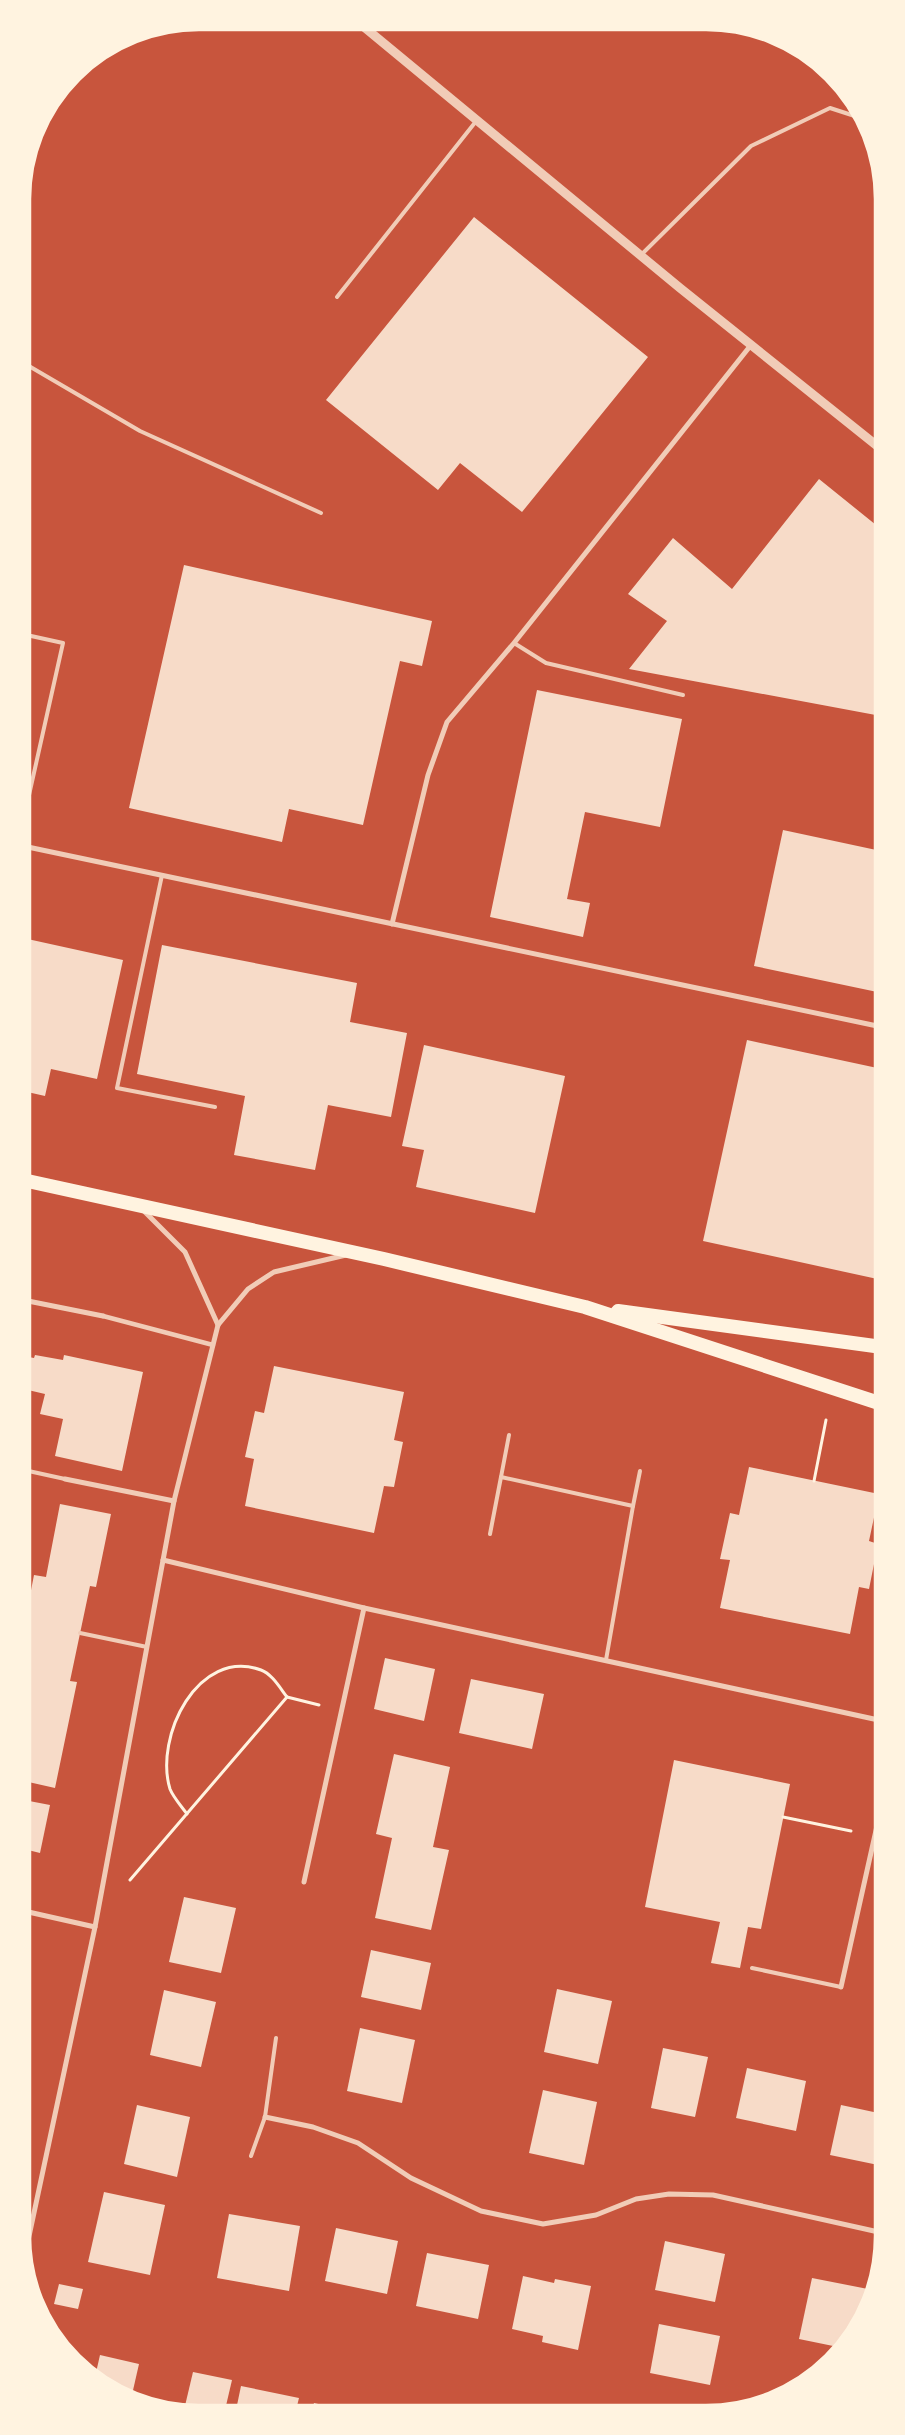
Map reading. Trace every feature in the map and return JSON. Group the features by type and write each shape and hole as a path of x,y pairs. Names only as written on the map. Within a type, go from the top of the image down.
{"highway":[{"path":"30,1182 356,1253 585,1307 875,1402"},
{"path":"585,1307 875,1346"}],"street":[{"path":"368,30 750,345 875,444"},
{"path":"392,924 428,775 446,722 514,643 750,345"},
{"path":"30,848 875,1026"},
{"path":"138,1206 185,1252 218,1325"},
{"path":"30,2232 95,1927 174,1500 218,1325 248,1289 274,1272 356,1253"},
{"path":"30,1301 103,1316 213,1345"},
{"path":"65,1479 174,1500"},
{"path":"163,1560 364,1608 875,1718"},
{"path":"304,1882 364,1608"},
{"path":"841,1987 875,1832"},
{"path":"30,1912 95,1927"},
{"path":"265,2117 312,2127 358,2143 411,2178 481,2211 543,2224 596,2215 636,2200 670,2194 687,2194 713,2195 875,2231"}],"lane":[{"path":"641,256 751,146 830,108 853,115"},
{"path":"337,297 476,120"},
{"path":"30,367 140,431 321,513"},
{"path":"30,636 63,642 30,790"},
{"path":"514,643 546,663 683,695"},
{"path":"162,876 117,1088 215,1106"},
{"path":"490,1534 508,1435"},
{"path":"30,1471 65,1479"},
{"path":"606,1660 640,1471"},
{"path":"501,1477 633,1506"},
{"path":"80,1633 147,1646"},
{"path":"752,1968 841,1987"},
{"path":"251,2156 265,2117 276,2038"}],"path":[{"path":"814,1481 826,1420"},
{"path":"187,1814 170,1790 167,1755 180,1707 193,1690 215,1674 238,1666 262,1670 276,1681 287,1698 342,1710"},
{"path":"128,1883 287,1698"},
{"path":"783,1817 874,1836"}],"building":[{"path":"474,217 648,357 522,512 460,463 438,490 326,400"},
{"path":"819,479 875,524 875,715 629,669 667,621 628,594 673,538 732,589"},
{"path":"184,565 432,621 422,666 400,661 363,825 289,809 282,842 129,808"},
{"path":"537,690 682,719 660,827 585,812 567,899 590,903 583,937 490,917"},
{"path":"783,830 875,850 875,992 754,966"},
{"path":"30,940 123,960 97,1079 51,1069 45,1096 30,1093"},
{"path":"162,945 357,983 350,1022 407,1033 391,1117 328,1105 315,1170 234,1155 245,1096 137,1074"},
{"path":"747,1040 875,1067 875,1278 703,1241"},
{"path":"424,1045 565,1076 535,1213 416,1187 424,1150 402,1146"},
{"path":"35,1355 63,1360 64,1355 143,1372 122,1471 55,1456 63,1419 40,1414 45,1394 30,1390 30,1357 34,1358"},
{"path":"274,1366 404,1392 394,1440 403,1442 394,1487 384,1486 374,1533 245,1506 254,1459 245,1457 255,1411 264,1413"},
{"path":"749,1467 875,1493 875,1513 869,1541 875,1543 875,1559 869,1589 859,1587 850,1634 720,1608 730,1560 720,1559 730,1513 739,1515"},
{"path":"60,1504 111,1514 96,1587 90,1586 70,1681 77,1682 55,1788 30,1782 30,1595 34,1575 46,1577"},
{"path":"385,1658 435,1669 424,1721 374,1709"},
{"path":"471,1679 544,1694 532,1749 459,1733"},
{"path":"394,1754 450,1767 433,1847 449,1850 431,1930 375,1918 392,1838 376,1834"},
{"path":"674,1760 790,1784 761,1929 748,1927 740,1968 711,1963 720,1922 645,1907"},
{"path":"30,1801 50,1805 40,1853 30,1850"},
{"path":"184,1897 236,1908 221,1973 169,1962"},
{"path":"371,1950 431,1963 421,2010 361,1997"},
{"path":"557,1989 612,2001 598,2064 544,2052"},
{"path":"164,1990 216,2002 201,2067 150,2055"},
{"path":"360,2028 415,2040 402,2103 347,2091"},
{"path":"663,2048 708,2057 695,2117 651,2108"},
{"path":"747,2068 806,2081 796,2131 736,2118"},
{"path":"543,2090 597,2102 584,2165 529,2153"},
{"path":"137,2105 190,2117 177,2177 124,2164"},
{"path":"841,2105 875,2112 875,2164 830,2155"},
{"path":"104,2192 165,2205 150,2275 88,2262"},
{"path":"229,2214 300,2226 289,2291 217,2278"},
{"path":"336,2228 398,2241 387,2294 325,2281"},
{"path":"665,2241 725,2254 715,2302 655,2290"},
{"path":"427,2253 489,2265 478,2319 416,2306"},
{"path":"523,2276 554,2283 555,2279 591,2286 578,2350 542,2342 543,2336 512,2329"},
{"path":"812,2278 866,2289 858,2311 847,2330 834,2346 799,2339"},
{"path":"59,2284 83,2289 78,2309 54,2304"},
{"path":"659,2324 720,2336 710,2385 650,2373"},
{"path":"100,2355 139,2364 133,2391 105,2377 97,2370"},
{"path":"193,2372 232,2380 226,2405 185,2404"},
{"path":"241,2386 299,2398 297,2405 237,2405"}]}
